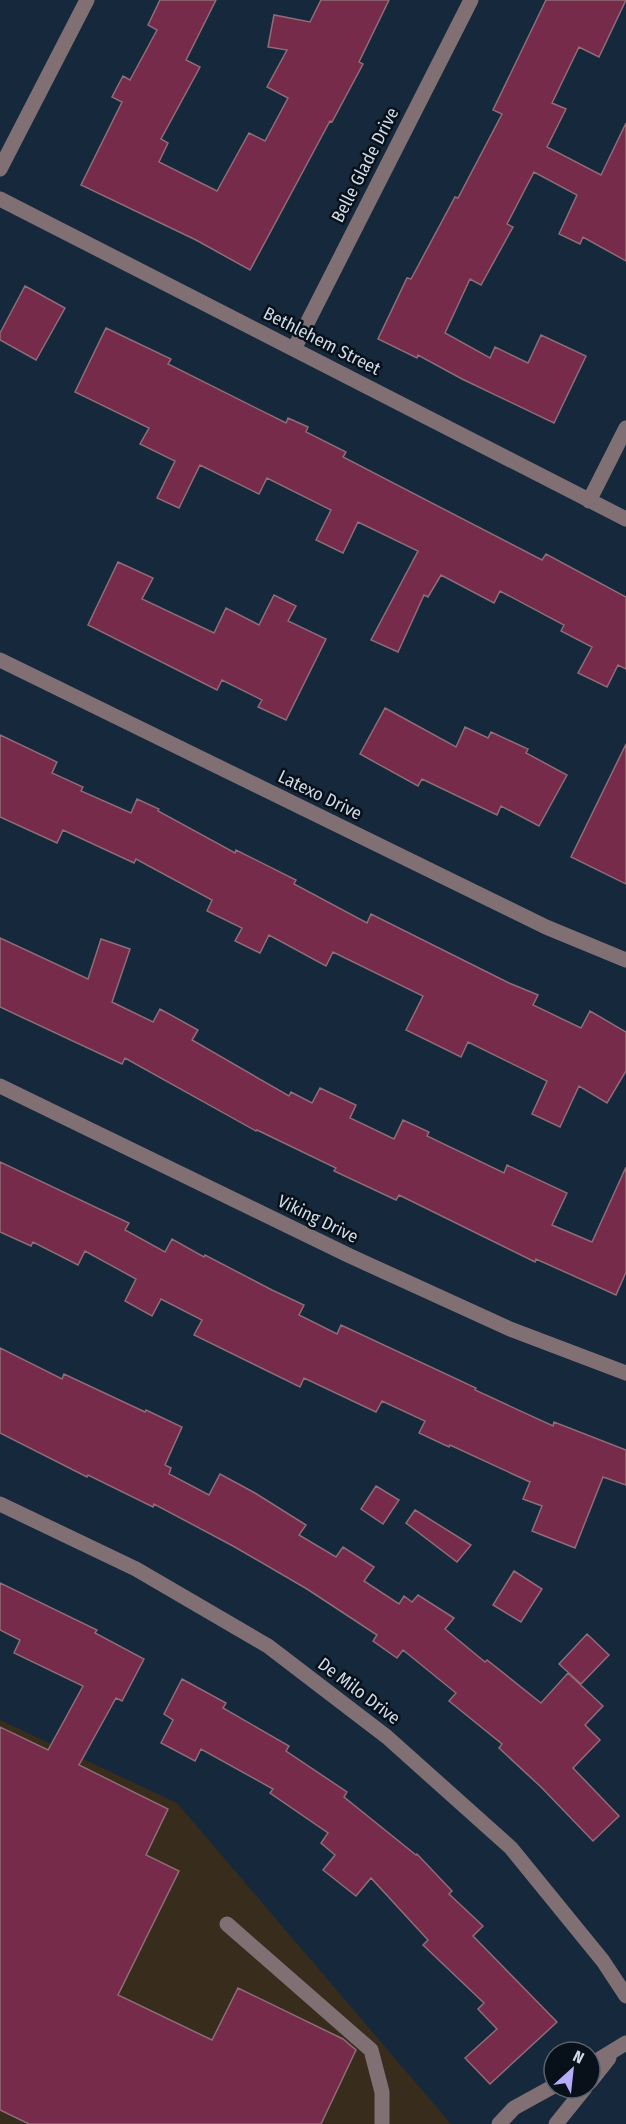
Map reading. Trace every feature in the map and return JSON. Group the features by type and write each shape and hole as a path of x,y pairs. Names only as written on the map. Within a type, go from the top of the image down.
{"street":[{"path":"0,170 87,0"},
{"name":"Belle Glade Drive","path":"294,349 471,0"},
{"name":"Bethlehem Street","path":"0,199 626,519"},
{"path":"589,501 626,428"},
{"name":"Latexo Drive","path":"0,660 546,927 626,960"},
{"name":"Viking Drive","path":"0,1086 350,1256 510,1329 626,1373"},
{"name":"De Milo Drive","path":"0,1504 136,1569 268,1646 387,1737 511,1848 603,1961 626,1996"},
{"path":"227,1924 371,2050 382,2092 382,2124"},
{"path":"602,2058 620,2047"},
{"path":"602,2068 620,2047"},
{"path":"499,2124 514,2108 542,2093"},
{"path":"555,2124 575,2100"}],"shaded area":[{"path":"0,1720 177,1803 451,2124 0,2124"}],"building":[{"path":"160,0 216,0 186,60 200,67 161,139 168,143 159,162 217,191 249,133 265,141 288,98 267,87 287,50 268,47 274,15 310,22 321,0 389,0 359,62 363,64 250,270 196,240 81,185 122,102 112,97 123,76 130,80 157,30 148,25"},
{"path":"546,0 626,0 599,57 579,47 552,103 566,109 547,147 601,175 626,123 626,261 583,237 580,244 559,234 577,195 534,172 507,224 513,227 481,285 470,279 445,333 490,358 495,347 528,363 541,335 586,356 554,423 418,355 417,358 378,339 407,278 411,279 455,197 458,198 502,114 493,110"},
{"path":"25,286 65,308 36,360 0,340 0,333"},
{"path":"106,328 171,359 168,364 286,423 288,418 308,427 306,432 346,452 343,457 542,560 546,554 626,597 626,669 618,665 607,687 578,673 592,647 561,631 564,625 500,591 494,603 441,575 428,597 424,595 398,652 371,640 418,551 358,522 343,553 316,540 331,510 267,478 259,494 200,465 179,508 157,498 175,461 140,444 149,428 75,392"},
{"path":"118,562 153,578 142,599 214,633 226,608 259,625 274,595 296,606 288,621 326,639 286,720 258,707 262,700 222,680 217,690 88,625"},
{"path":"385,708 456,747 465,727 488,738 491,732 528,749 526,753 567,775 539,826 501,806 497,815 422,779 418,786 360,754"},
{"path":"0,735 57,762 52,773 83,787 81,791 131,813 137,799 159,809 158,811 235,853 236,850 296,880 294,884 367,923 371,914 509,983 538,995 533,1005 581,1028 590,1011 626,1032 626,1071 607,1103 579,1086 560,1127 532,1114 547,1081 468,1042 461,1057 406,1030 423,996 333,952 326,966 269,935 260,953 235,941 242,928 207,911 212,900 136,859 134,863 63,830 57,843 0,817"},
{"path":"626,744 626,884 571,857"},
{"path":"0,938 88,979 101,939 130,949 112,1002 153,1022 160,1009 198,1030 192,1040 289,1096 291,1092 312,1103 320,1088 356,1105 350,1118 394,1139 403,1120 429,1132 427,1136 504,1173 507,1165 567,1193 552,1225 592,1242 626,1167 626,1272 616,1295 536,1259 535,1262 399,1195 396,1200 334,1171 336,1168 256,1131 125,1058 122,1064 0,1007"},
{"path":"0,1162 129,1223 125,1230 165,1252 172,1239 304,1305 299,1315 337,1334 341,1325 553,1426 554,1422 626,1450 626,1485 603,1477 575,1548 532,1531 542,1506 523,1499 530,1482 419,1433 425,1421 382,1401 376,1412 304,1378 300,1387 194,1335 202,1320 161,1299 152,1316 125,1301 136,1279 85,1251 78,1265 33,1242 31,1246 0,1232"},
{"path":"0,1348 62,1379 64,1374 182,1427 165,1465 171,1468 169,1474 209,1495 220,1474 306,1525 299,1535 336,1557 343,1547 374,1567 364,1581 399,1604 404,1596 412,1602 418,1595 454,1618 445,1629 541,1703 568,1673 603,1706 585,1725 600,1740 573,1768 619,1816 593,1841 541,1787 499,1748 502,1744 449,1701 456,1693 403,1650 397,1658 373,1641 377,1635 307,1589 233,1546 154,1504 153,1507 88,1475 87,1477 0,1433"},
{"path":"376,1486 399,1500 383,1524 361,1509"},
{"path":"415,1510 471,1545 457,1562 406,1523"},
{"path":"514,1571 542,1589 521,1622 493,1605"},
{"path":"0,1583 97,1630 95,1633 144,1659 122,1701 116,1698 79,1765 168,1809 146,1855 179,1871 118,1995 212,2040 238,1988 343,2039 356,2050 321,2124 29,2124 0,2110 0,1727 48,1750 83,1686 14,1653 20,1640 0,1630"},
{"path":"587,1634 609,1655 581,1684 559,1664"},
{"path":"182,1679 226,1703 223,1708 289,1746 286,1751 347,1792 344,1797 417,1854 452,1891 449,1894 483,1926 473,1936 557,2022 490,2084 465,2058 497,2029 478,2009 484,2003 423,1945 428,1940 371,1878 356,1896 323,1870 335,1855 321,1843 328,1833 270,1793 273,1789 201,1749 195,1761 161,1743 173,1720 164,1714"}]}
